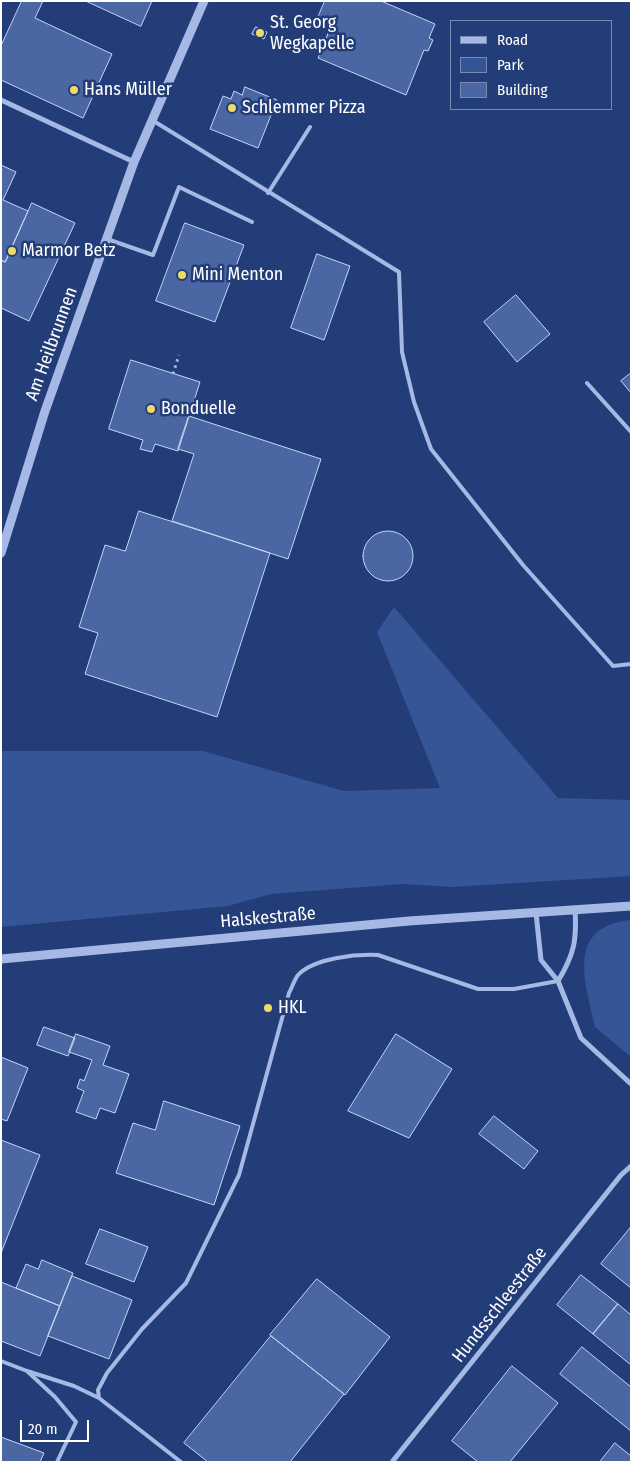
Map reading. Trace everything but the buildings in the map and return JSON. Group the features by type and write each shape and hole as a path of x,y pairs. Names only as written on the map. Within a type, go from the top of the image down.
{"street":[{"name":"Am Heilbrunnen","path":"1,553 45,411 134,162 204,1"},
{"path":"1,100 134,162"},
{"name":"Halskestraße","path":"2,960 409,921 631,906"},
{"path":"558,981 570,961 577,935 575,910"},
{"path":"536,913 541,960 558,981 581,1038 631,1084"},
{"name":"Hundsschleestraße","path":"392,1462 621,1175 631,1166"}],"lane":[{"path":"151,120 399,272 402,352 414,402 431,449 523,565 613,666 631,664"},
{"path":"268,193 310,127"},
{"path":"107,239 154,255 179,187 252,222"},
{"path":"587,383 631,432"},
{"path":"99,1398 98,1390 107,1373 142,1330 186,1283 239,1175 289,993 298,976 311,965 363,954 378,955 478,989 514,989 558,981"},
{"path":"1,1361 74,1386 99,1398 181,1462"},
{"path":"27,1371 55,1397 76,1422 57,1462"}],"path":[{"path":"174,374 179,355"}],"green space":[{"path":"394,607 558,798 631,800 631,876 453,887 402,884 271,894 228,906 1,927 1,751 203,751 344,791 440,788 377,632"},
{"path":"631,920 631,1057 595,1027 587,993 584,960 588,945 596,933 610,925"}],"place":[{"name":"St. Georg Wegkapelle","path":"260,33"},
{"name":"Hans Müller","path":"74,90"},
{"name":"Schlemmer Pizza","path":"232,108"},
{"name":"Marmor Betz","path":"12,251"},
{"name":"Mini Menton","path":"182,275"},
{"name":"Bonduelle","path":"151,409"},
{"name":"HKL","path":"268,1008"}]}
